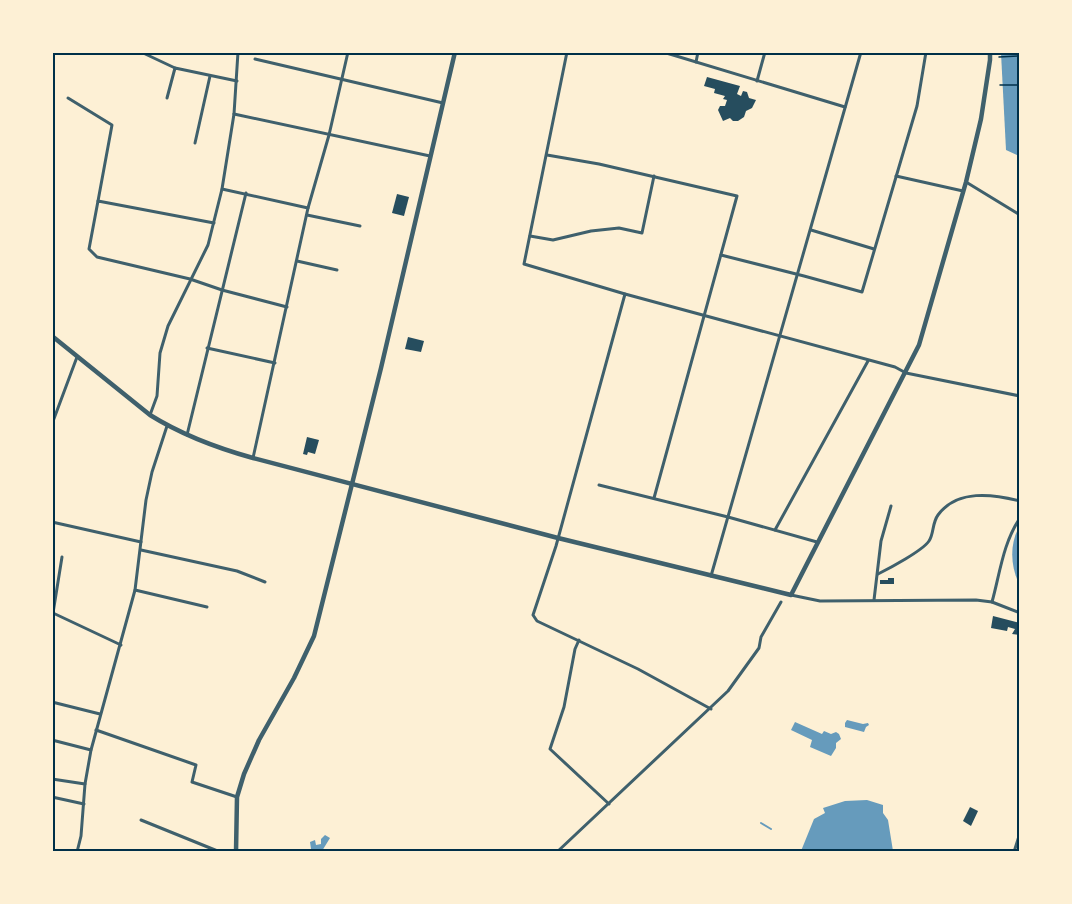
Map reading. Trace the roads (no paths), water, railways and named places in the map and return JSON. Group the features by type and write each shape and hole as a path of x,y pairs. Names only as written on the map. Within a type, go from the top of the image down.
{"street":[{"path":"141,52 175,68 237,81"},
{"path":"150,415 158,396 160,353 168,326 208,245 214,223 234,114 238,52"},
{"path":"253,458 308,208 329,135 348,52"},
{"path":"236,852 237,797 251,756 314,636 456,52"},
{"path":"567,52 525,264 625,294 895,367 906,373 1020,396"},
{"path":"663,52 845,107"},
{"path":"696,62 698,52"},
{"path":"758,81 765,52"},
{"path":"711,576 861,52"},
{"path":"721,255 862,292 917,106 926,52"},
{"path":"791,595 919,345 966,182 981,119 990,52"},
{"path":"255,59 443,103"},
{"path":"167,98 175,68"},
{"path":"195,142 210,76"},
{"path":"68,98 112,124 89,249 97,257 190,279 287,307"},
{"path":"234,114 430,156"},
{"path":"548,155 654,176 736,196 654,498"},
{"path":"530,236 553,240 591,231 619,228 642,233 654,176"},
{"path":"896,176 963,192"},
{"path":"966,182 1020,215"},
{"path":"222,189 308,208"},
{"path":"187,435 246,193"},
{"path":"98,201 214,223"},
{"path":"307,214 360,226"},
{"path":"811,230 874,249"},
{"path":"297,261 337,270"},
{"path":"625,294 558,538 533,615 537,621 638,669 711,709"},
{"path":"52,336 150,415 168,426 212,446 253,458 558,538 791,595 820,600 992,602 1020,612"},
{"path":"207,348 275,363"},
{"path":"52,424 77,355"},
{"path":"776,530 868,361"},
{"path":"77,852 91,750 135,590 146,500 152,472 168,426"},
{"path":"599,485 817,542"},
{"path":"878,574 907,558 929,541 938,514 950,505 968,496 984,495 1020,501"},
{"path":"874,600 881,541 891,506"},
{"path":"992,602 1002,558 1012,530 1020,518"},
{"path":"52,522 141,542"},
{"path":"141,550 237,571 265,582"},
{"path":"62,557 53,613 121,645"},
{"path":"135,590 207,607"},
{"path":"557,852 711,709 759,648 761,637 781,602"},
{"path":"579,640 575,649 564,707 550,749 609,804"},
{"path":"52,702 100,714"},
{"path":"96,730 196,765 192,782 237,797"},
{"path":"52,740 91,750"},
{"path":"52,779 85,784"},
{"path":"52,797 84,804"},
{"path":"141,820 220,852"},
{"path":"1014,852 1020,834"}],"water":[{"path":"1001,53 1019,53 1019,156 1006,150"},
{"path":"1019,527 1019,584 1014,570 1012,548"},
{"path":"847,720 869,725 864,732 845,727"},
{"path":"795,722 822,734 824,731 839,734 841,739 836,743 831,756 810,747 812,740 791,730"},
{"path":"867,800 883,805 893,851 801,851 814,819 825,813 823,808 845,801"},
{"path":"325,835 330,838 322,851 304,851 311,849 310,842 315,840 316,845 321,844 321,839"}],"waterway":[{"path":"761,823 771,829"}]}
